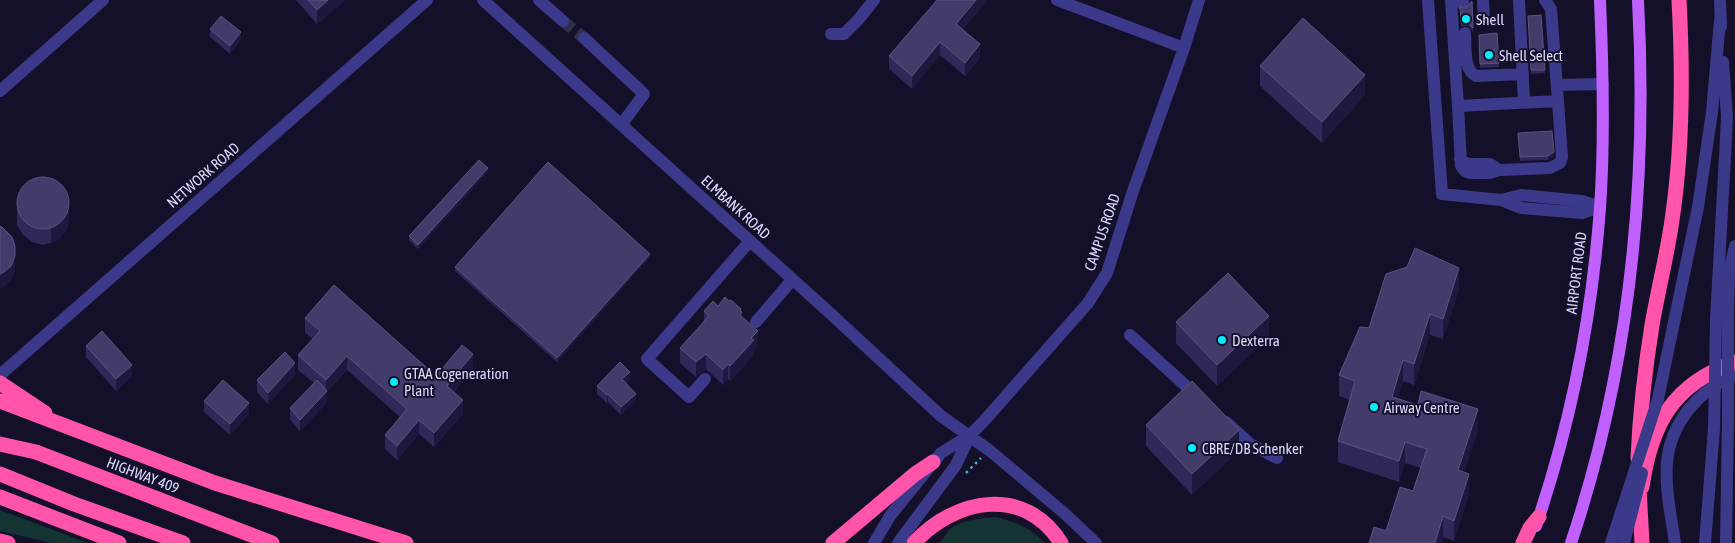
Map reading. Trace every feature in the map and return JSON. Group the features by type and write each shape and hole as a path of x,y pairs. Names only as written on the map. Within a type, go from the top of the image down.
{"highway":[{"path":"1642,543 1638,460 1643,391 1652,324 1672,221 1680,146 1682,72 1679,0"},
{"path":"1640,513 1648,458 1654,437 1663,417 1673,402 1700,378 1720,367 1735,362"},
{"path":"0,383 63,425"},
{"path":"0,401 215,483 406,543"},
{"path":"0,435 36,452"},
{"name":"HIGHWAY 409","path":"0,444 36,452 272,543"},
{"path":"833,543 915,474 933,462"},
{"path":"0,474 74,504 183,543"},
{"path":"0,497 119,543"},
{"path":"914,543 930,528 954,512 988,504 1006,505 1029,513 1044,523 1061,543"},
{"path":"1523,543 1530,528 1539,517"},
{"path":"0,541 8,543"}],"main road":[{"name":"AIRPORT ROAD","path":"1531,543 1564,433 1579,365 1592,282 1600,207 1603,84 1600,0"},
{"path":"1571,543 1589,486 1606,421 1624,332 1631,280 1641,139 1638,0"}],"street":[{"path":"0,91 102,0"},
{"name":"NETWORK ROAD","path":"0,375 426,0"},
{"name":"ELMBANK ROAD","path":"483,0 831,314 941,416 970,435 1063,512 1096,543"},
{"path":"539,0 563,21"},
{"path":"831,34 844,34 874,0"},
{"path":"1056,0 1184,48"},
{"name":"CAMPUS ROAD","path":"874,543 890,516 933,462 941,453 970,435 1092,298 1107,273 1199,0"},
{"path":"1428,0 1442,194 1501,200 1521,195 1582,201 1600,207"},
{"path":"1483,0 1484,20"},
{"path":"1519,0 1524,47 1524,102"},
{"path":"1459,1 1460,48 1457,101 1461,166 1470,173 1490,173 1499,170 1550,168 1560,163 1562,157 1557,85 1549,59 1548,46 1547,32 1551,9 1545,0"},
{"path":"1705,543 1714,428 1716,320 1727,116 1720,0"},
{"path":"1624,543 1658,399 1698,207 1712,112 1720,20"},
{"path":"1465,33 1460,48 1471,74 1476,76 1523,74"},
{"path":"584,38 644,94 621,125"},
{"path":"1557,85 1603,84"},
{"path":"1435,98 1457,101 1524,102 1558,100"},
{"path":"705,379 689,397 647,359 750,241"},
{"path":"1726,543 1729,273 1735,246"},
{"path":"756,322 792,280"},
{"path":"1130,335 1250,444 1277,458"},
{"path":"1675,543 1667,484 1667,461 1670,446 1686,413 1698,398 1712,386 1735,375"},
{"path":"1611,543 1658,399"},
{"name":"CAMPUS ROAD","path":"898,543 956,465 970,435"}],"path":[{"path":"965,472 966,474 984,456"}],"green space":[{"path":"0,510 88,543 51,543 0,531"},
{"path":"996,517 1022,526 1034,533 1044,543 939,543 949,530 959,524 971,520"}],"building":[{"path":"308,0 328,0 317,10"},
{"path":"937,0 976,0 956,24 980,44 965,63 940,42 912,76 889,56"},
{"path":"1472,1 1473,28 1468,22 1461,22 1460,7 1467,7"},
{"path":"1541,15 1545,70 1531,70 1528,16"},
{"path":"221,16 241,32 230,46 210,29"},
{"path":"1303,18 1365,75 1322,122 1260,66"},
{"name":"Shell Select","path":"1497,33 1499,63 1480,64 1479,35"},
{"path":"1552,131 1554,152 1548,156 1520,157 1518,133"},
{"path":"479,160 488,168 418,245 409,236"},
{"path":"548,162 650,254 557,358 455,267"},
{"path":"38,177 48,177 58,181 65,188 69,203 65,218 58,225 48,229 38,229 28,225 21,218 17,208 17,198 21,188 28,181"},
{"path":"0,226 12,237 15,246 15,256 11,266 0,274"},
{"name":"Airway Centre","path":"1415,248 1459,268 1443,319 1430,314 1414,364 1403,360 1392,397 1418,405 1421,391 1478,409 1458,470 1469,474 1454,521 1443,516 1435,543 1369,543 1374,527 1386,531 1400,487 1413,491 1427,449 1405,442 1399,461 1338,441 1355,381 1339,375 1360,327 1369,328 1386,274 1407,267"},
{"path":"1228,273 1269,316 1217,365 1176,322"},
{"name":"GTAA Cogeneration Plant","path":"334,285 436,376 462,345 473,354 447,386 463,400 434,433 419,420 397,446 385,435 407,409 347,356 326,380 298,355 320,331 305,318"},
{"path":"725,297 741,309 740,315 758,331 751,338 754,340 730,366 728,364 723,370 706,354 696,362 680,348 709,316 704,311 713,301 718,306"},
{"path":"102,331 132,365 116,379 86,346"},
{"path":"285,352 295,363 268,393 257,380"},
{"path":"620,362 630,372 622,379 636,394 621,407 597,386"},
{"path":"223,380 249,403 230,424 204,401"},
{"path":"317,380 327,391 300,420 290,408"},
{"name":"CBRE/DB Schenker","path":"1192,381 1239,430 1192,474 1146,425"}],"tunnel":[{"path":"563,21 584,38"}],"place":[{"name":"Shell","path":"1466,19"},
{"name":"Shell Select","path":"1489,55"},
{"name":"Dexterra","path":"1222,340"},
{"name":"GTAA Cogeneration Plant","path":"394,382"},
{"name":"Airway Centre","path":"1374,407"},
{"name":"CBRE/DB Schenker","path":"1192,448"}]}
